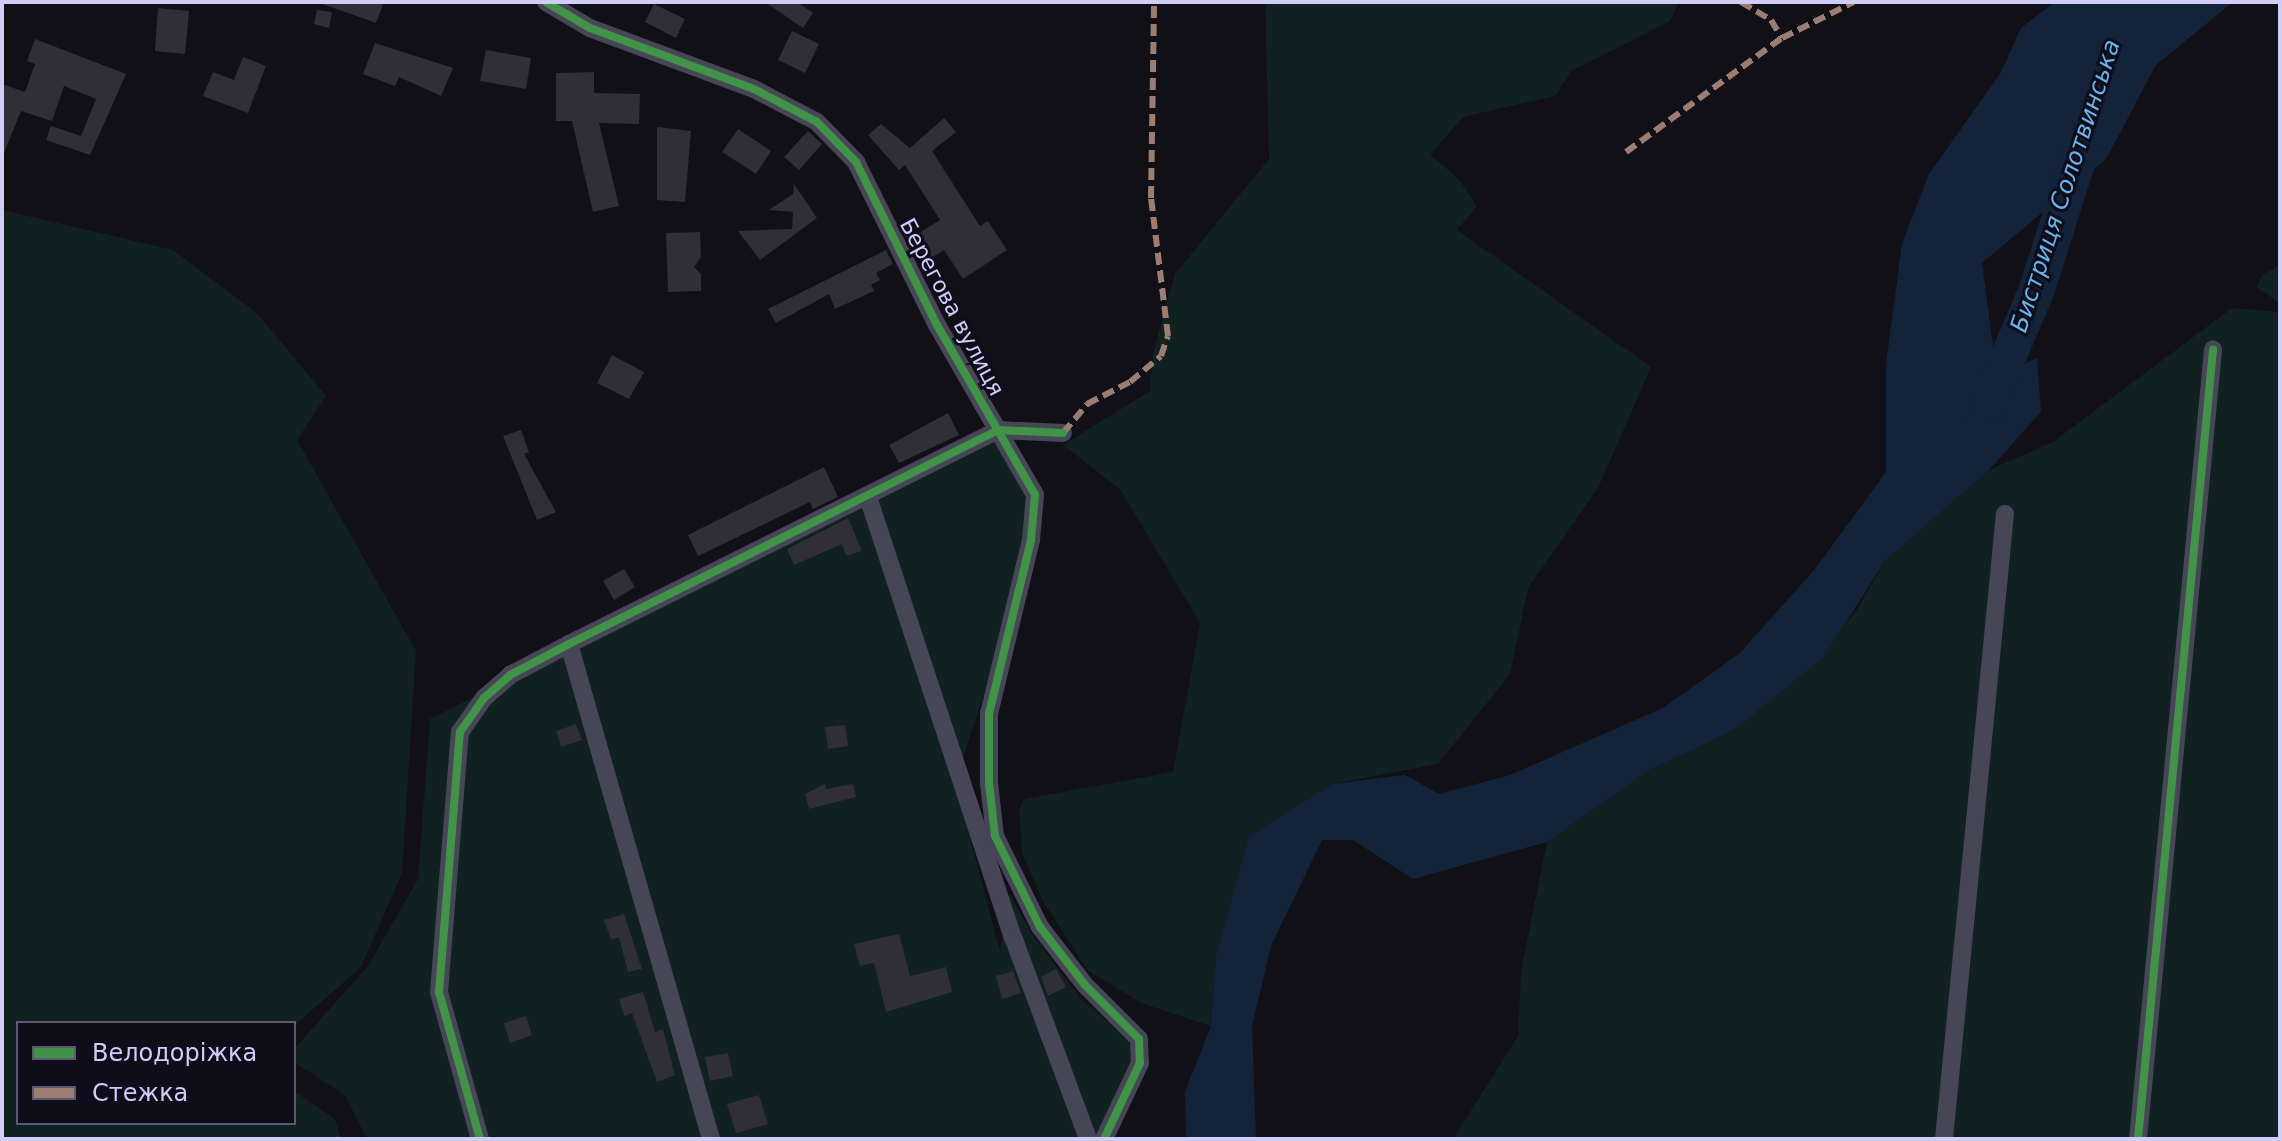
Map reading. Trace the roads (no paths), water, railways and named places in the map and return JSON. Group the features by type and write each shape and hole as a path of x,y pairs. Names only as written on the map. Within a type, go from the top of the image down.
{"street":[{"name":"Берегова вулиця","path":"546,2 590,28 754,89 817,122 856,162 937,325 1035,495 1031,540 989,713 995,836 1040,927 1085,985 1139,1039 1140,1063 1104,1139"},
{"path":"2138,1139 2213,350"},
{"path":"480,1139 439,992 460,732 484,698 510,675 569,644 998,430 1063,433"},
{"path":"868,497 1013,937 1088,1139"},
{"path":"1944,1139 2005,514"},
{"path":"569,644 711,1139"}],"water":[{"path":"2055,2 2233,2 2156,65 2106,159 1982,263 1997,376 2037,358 2041,412 1989,470 1885,561 1823,658 1734,730 1648,771 1547,842 1413,879 1353,840 1322,840 1271,946 1252,1026 1256,1139 1186,1139 1185,1092 1211,1026 1216,955 1249,836 1332,784 1405,775 1439,794 1510,775 1663,708 1740,653 1815,569 1886,472 1886,365 1902,243 1929,174 2000,74 2021,28"}],"waterway":[{"name":"Бистриця Солотвинська","path":"1978,416 1988,405 2037,289 2083,144"}]}
